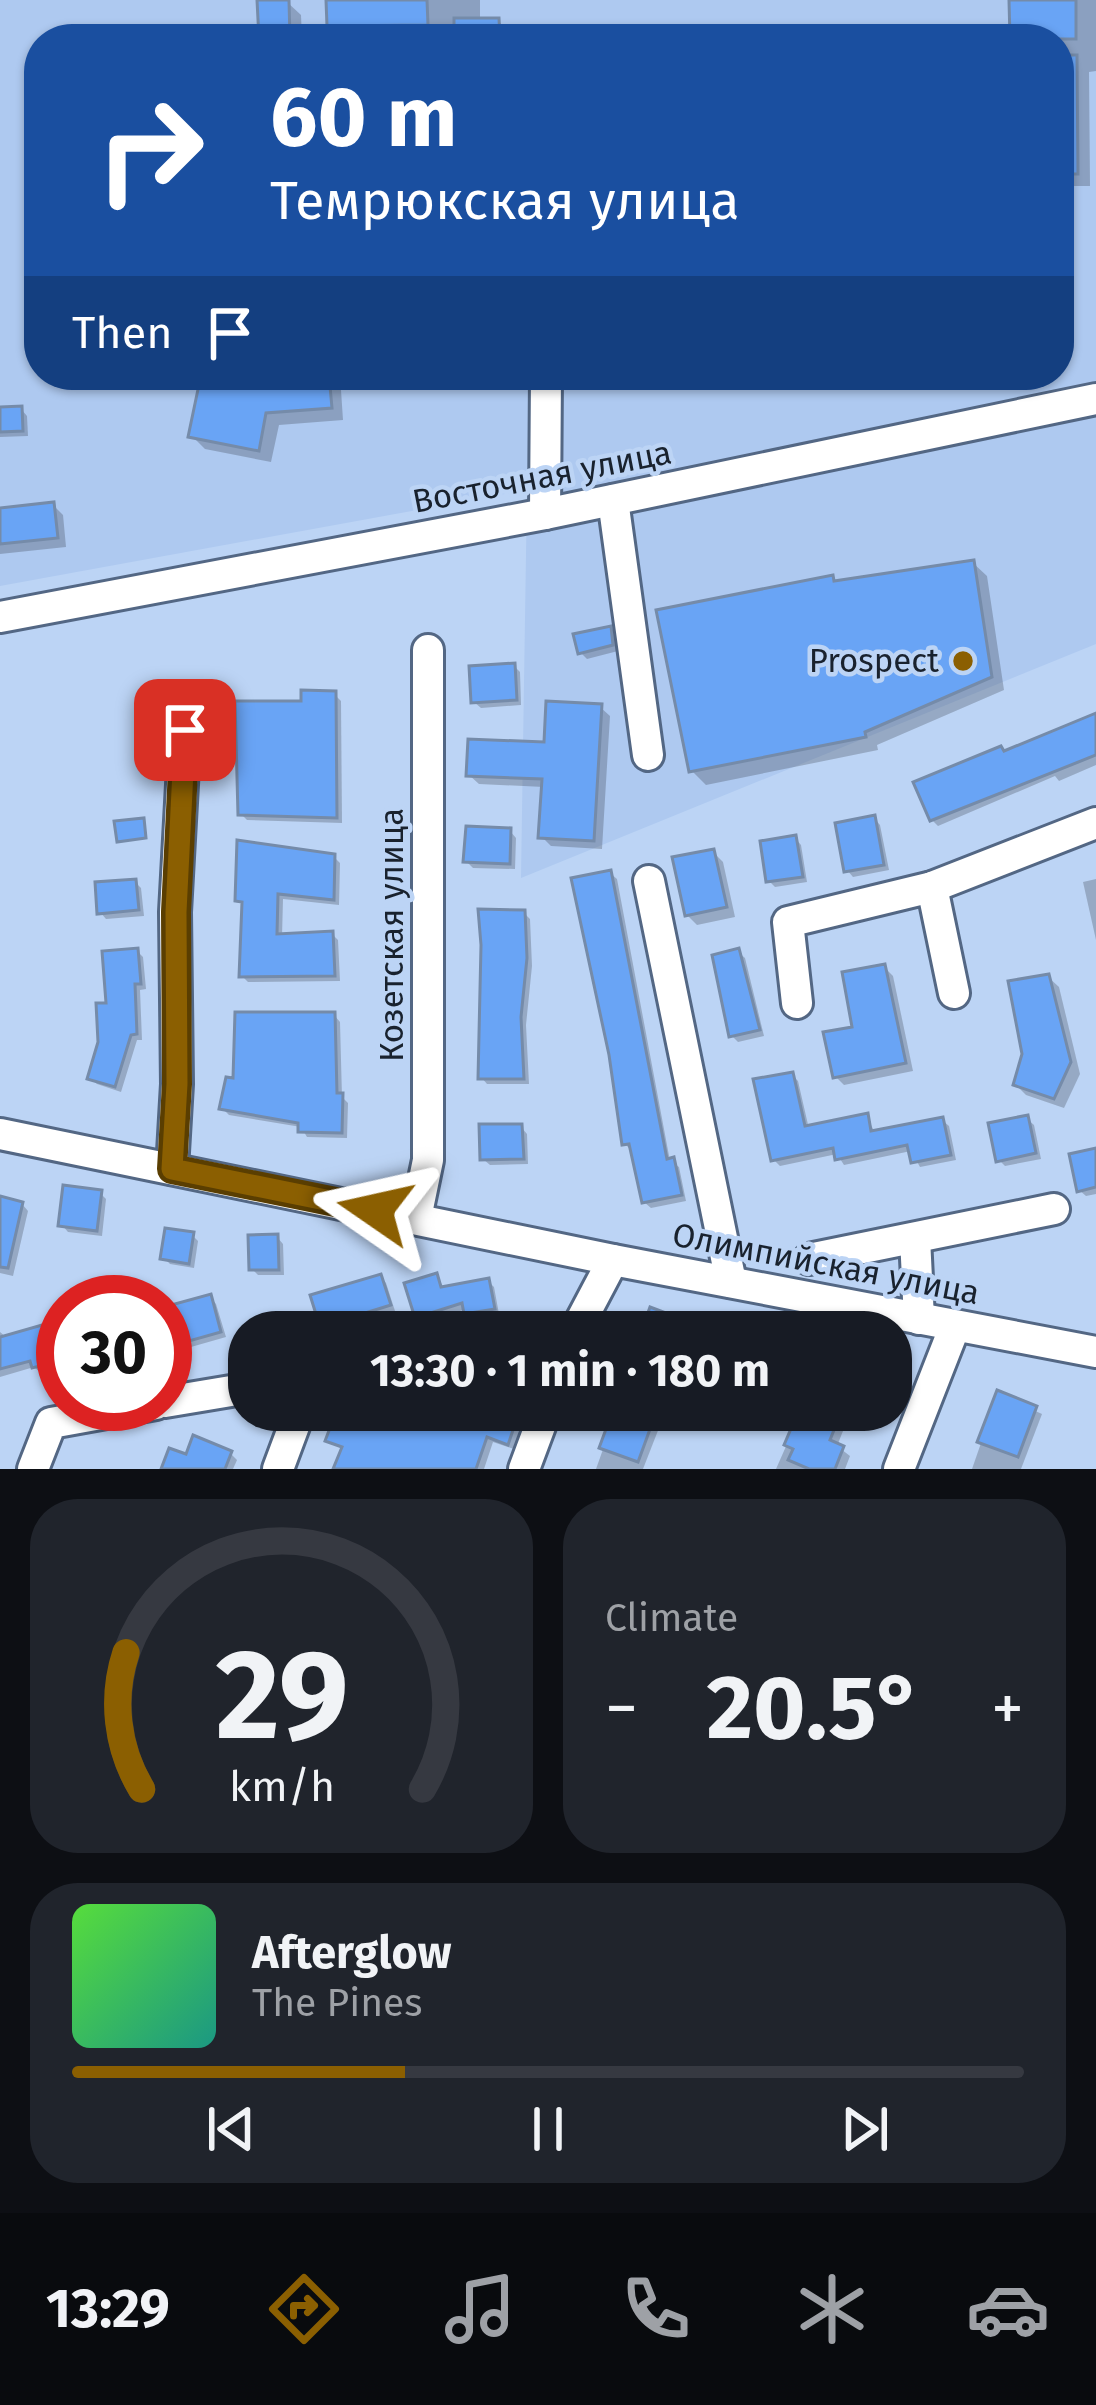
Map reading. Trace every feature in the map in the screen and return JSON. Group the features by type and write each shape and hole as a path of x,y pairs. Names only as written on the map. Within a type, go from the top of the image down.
{"street":[{"path":"545,514 546,390"},
{"name":"Восточная улица","path":"0,617 545,514 1096,399"},
{"path":"613,500 648,755"},
{"name":"Козетская улица","path":"416,1218 428,1160 428,650"},
{"path":"172,1169 177,1084 176,912 185,730"},
{"path":"797,1003 788,922 932,886 1096,823"},
{"path":"649,881 731,1282"},
{"path":"932,886 955,993"},
{"name":"Олимпийская улица","path":"0,1134 613,1260 1096,1352"},
{"path":"809,1259 1054,1209"},
{"path":"915,1238 920,1319"},
{"path":"586,1311 613,1260"},
{"path":"899,1469 955,1326"},
{"path":"192,1398 228,1392"},
{"path":"33,1469 48,1431"},
{"path":"278,1469 292,1431"},
{"path":"524,1469 538,1431"}],"shaded area":[{"path":"0,0 1096,0 1096,644 521,878 527,490 0,586"}],"building":[{"path":"257,0 289,0 290,24 258,24"},
{"path":"326,0 427,0 428,24 327,24"},
{"path":"1009,0 1076,0 1076,39 1074,24 1010,24"},
{"path":"454,18 499,18 499,24 454,24"},
{"path":"1074,55 1077,55 1078,174 1074,174"},
{"path":"198,390 330,390 332,408 266,413 259,451 188,437"},
{"path":"22,406 23,431 0,432 0,407"},
{"path":"54,502 58,538 0,544 0,508"},
{"path":"974,560 992,677 865,732 866,737 689,772 656,610 833,575 834,581"},
{"path":"611,626 613,645 578,654 573,634"},
{"path":"515,663 517,700 471,703 469,666"},
{"path":"301,690 336,691 337,818 238,815 235,701 301,701"},
{"path":"546,701 602,704 594,841 538,838 542,779 466,776 468,739 544,742"},
{"path":"1096,713 1096,755 930,821 913,782"},
{"path":"875,815 884,865 844,872 835,823"},
{"path":"144,818 146,838 117,842 114,821"},
{"path":"466,826 511,828 510,864 463,862"},
{"path":"796,835 803,877 766,882 760,841"},
{"path":"237,840 335,854 334,900 278,894 277,934 333,931 335,976 239,977 242,902 235,901"},
{"path":"714,849 727,907 685,916 672,857"},
{"path":"611,870 667,1159 674,1157 682,1195 642,1203 629,1144 622,1145 609,1055 571,878"},
{"path":"136,879 139,910 97,914 95,882"},
{"path":"478,909 525,910 524,1079 478,1079"},
{"path":"138,948 137,1034 131,1035 115,1087 87,1079 98,1042 96,1003 106,1003 102,951"},
{"path":"739,948 760,1030 729,1037 712,955"},
{"path":"885,964 906,1063 833,1078 823,1032 852,1027 842,972"},
{"path":"1049,974 1071,1062 1054,1099 1013,1085 1022,1054 1008,981"},
{"path":"235,1012 335,1012 342,1133 298,1132 298,1123 219,1109 226,1077 233,1078"},
{"path":"793,1072 805,1126 868,1113 871,1131 943,1117 951,1155 911,1163 907,1145 835,1160 833,1148 771,1161 753,1079"},
{"path":"1028,1115 1036,1153 996,1162 988,1123"},
{"path":"479,1124 522,1124 524,1159 480,1160"},
{"path":"1096,1148 1096,1187 1077,1192 1069,1154"},
{"path":"63,1185 102,1190 97,1231 58,1226"},
{"path":"0,1196 23,1202 8,1268 0,1267"},
{"path":"165,1228 194,1232 189,1264 160,1259"},
{"path":"278,1234 279,1270 249,1270 248,1235"},
{"path":"437,1273 441,1287 489,1278 495,1309 463,1311 462,1303 437,1311 413,1311 404,1283"},
{"path":"381,1274 391,1305 372,1311 315,1311 310,1295"},
{"path":"211,1294 221,1332 192,1340 192,1299"},
{"path":"36,1327 36,1367 30,1361 0,1369 0,1337"},
{"path":"997,1390 1037,1406 1018,1457 977,1442"},
{"path":"329,1431 513,1431 508,1445 487,1437 476,1469 333,1469 342,1447 325,1441"},
{"path":"605,1431 649,1431 638,1462 599,1448"},
{"path":"790,1431 834,1431 830,1440 844,1446 835,1469 809,1469 788,1460 793,1449 784,1445"},
{"path":"193,1435 232,1451 225,1469 161,1469 169,1448 186,1454"}],"place":[{"name":"Prospect","path":"963,661"}],"route":[{"path":"185,730 176,912 177,1084 172,1169 375,1210"}]}
